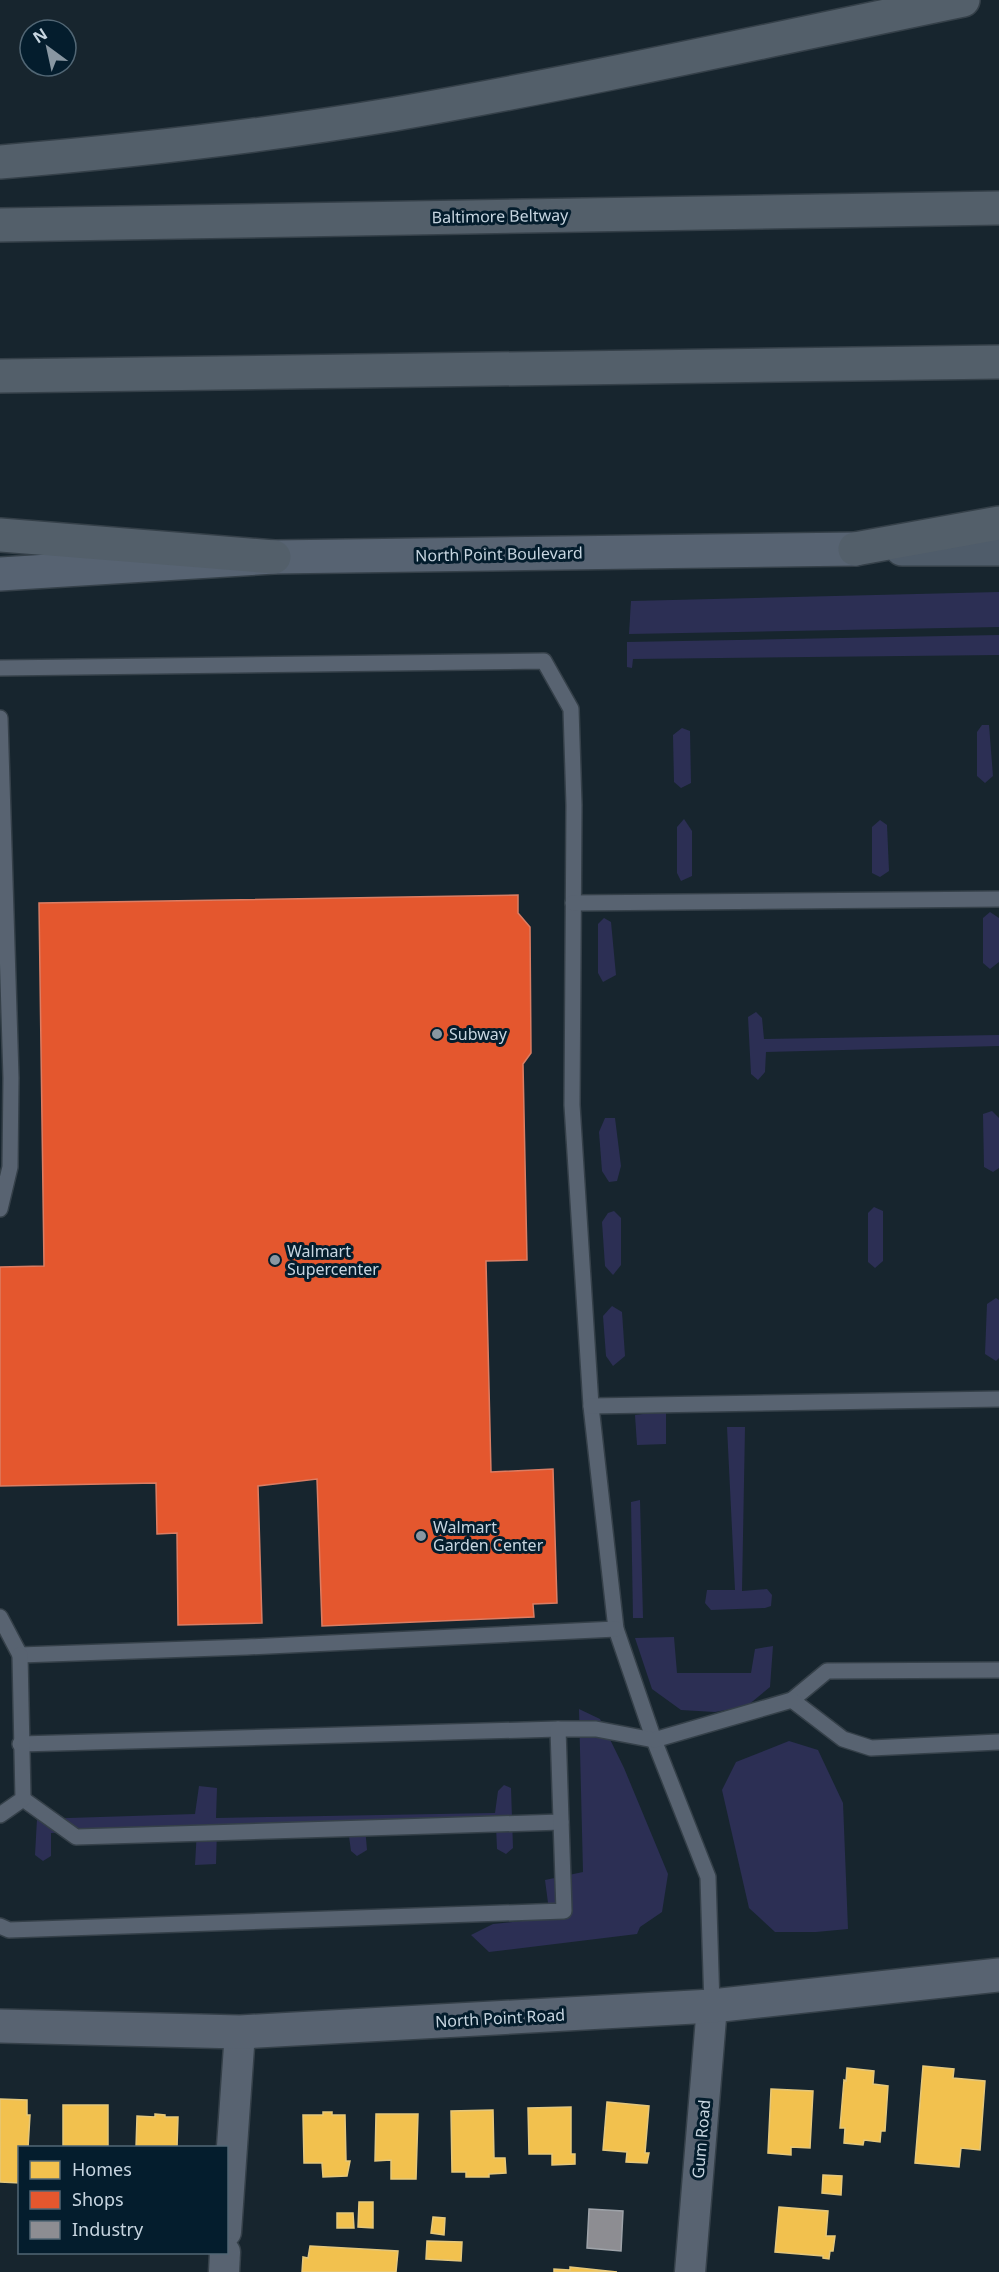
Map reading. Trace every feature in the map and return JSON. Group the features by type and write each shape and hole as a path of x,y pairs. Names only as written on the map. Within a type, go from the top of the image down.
{"highway":[{"path":"0,162 134,151 394,114 545,86 963,0"},
{"name":"Baltimore Beltway","path":"0,225 999,208"},
{"path":"0,376 999,362"},
{"path":"855,549 999,523"},
{"path":"0,536 274,557"}],"main road":[{"name":"North Point Boulevard","path":"0,574 274,557 999,549"}],"street":[{"name":"North Point Road","path":"0,2026 240,2032 712,2006 999,1975"},
{"name":"Gum Road","path":"690,2272 712,2006"},
{"path":"228,2203 240,2032"},
{"path":"224,2272 225,2254"}],"lane":[{"path":"0,668 544,661 571,709 574,805 572,1105 591,1406 616,1629 654,1740 708,1877 712,2006"},
{"path":"0,718 10,1078 10,1167 0,1209"},
{"path":"573,903 999,899"},
{"path":"591,1406 999,1399"},
{"path":"0,1617 20,1655 20,1744 23,1799"},
{"path":"20,1655 247,1647 616,1629"},
{"path":"20,1744 558,1729 596,1729 654,1740 792,1700 826,1671 999,1670"},
{"path":"792,1700 843,1738 871,1748 999,1742"},
{"path":"0,1926 9,1930 564,1911 558,1729"},
{"path":"23,1799 76,1837 561,1822"},
{"path":"0,1815 23,1799"}],"shaded area":[{"path":"999,592 999,627 629,634 631,601"},
{"path":"999,635 999,655 633,659 632,668 627,667 627,642"},
{"path":"982,725 989,725 993,776 985,783 977,776 977,732"},
{"path":"682,728 690,731 691,783 681,788 674,782 673,735"},
{"path":"684,819 692,831 692,876 681,881 677,873 677,827"},
{"path":"880,820 887,825 889,871 880,877 872,873 872,827"},
{"path":"990,912 999,918 999,962 990,969 983,963 983,918"},
{"path":"604,918 611,922 616,975 603,982 598,973 598,924"},
{"path":"756,1012 762,1018 764,1039 999,1035 999,1046 766,1052 765,1072 758,1080 751,1074 748,1017"},
{"path":"992,1111 999,1118 999,1168 993,1172 984,1167 983,1114"},
{"path":"605,1118 615,1118 621,1166 617,1181 609,1182 602,1171 599,1132"},
{"path":"874,1207 883,1211 883,1261 875,1268 868,1262 868,1213"},
{"path":"614,1211 621,1218 621,1265 613,1275 605,1266 602,1222 608,1213"},
{"path":"996,1298 999,1300 999,1358 996,1361 985,1354 987,1304"},
{"path":"612,1306 622,1312 625,1356 613,1366 606,1356 603,1316"},
{"path":"666,1411 666,1444 637,1445 635,1415"},
{"path":"727,1427 745,1427 742,1591 767,1589 772,1595 771,1606 765,1608 711,1610 705,1603 707,1590 735,1590"},
{"path":"640,1500 643,1618 633,1618 631,1502"},
{"path":"674,1637 677,1673 751,1673 755,1649 773,1646 770,1687 747,1706 715,1712 681,1710 652,1689 635,1638"},
{"path":"579,1709 600,1719 624,1768 668,1874 662,1912 640,1927 637,1934 489,1952 471,1935 493,1924 550,1918 545,1880 583,1872"},
{"path":"789,1741 818,1750 843,1803 848,1929 775,1932 749,1908 722,1790 736,1762"},
{"path":"504,1785 511,1788 513,1848 506,1854 497,1849 496,1826 365,1827 367,1850 357,1856 351,1851 348,1829 217,1830 216,1864 195,1865 197,1829 51,1833 51,1856 43,1861 35,1855 37,1819 195,1814 199,1786 217,1788 216,1818 495,1813 498,1791"}],"building: Homes":[{"path":"923,2066 954,2069 953,2078 985,2081 980,2150 961,2148 959,2167 915,2163"},
{"path":"847,2068 874,2071 873,2084 888,2086 885,2131 881,2131 880,2142 864,2140 863,2145 844,2143 845,2128 840,2128"},
{"path":"771,2089 813,2091 810,2148 791,2147 791,2155 768,2153"},
{"path":"0,2099 27,2100 27,2115 30,2115 28,2146 18,2146 18,2183 0,2182"},
{"path":"607,2102 649,2106 645,2153 649,2153 647,2163 626,2162 627,2152 603,2150"},
{"path":"63,2105 108,2105 108,2146 63,2146"},
{"path":"571,2107 571,2154 575,2154 575,2164 552,2165 552,2154 529,2154 528,2108"},
{"path":"493,2110 494,2158 505,2158 506,2173 489,2174 489,2177 466,2177 466,2172 452,2172 451,2111"},
{"path":"323,2112 345,2115 346,2161 350,2161 347,2176 323,2177 322,2163 304,2163 303,2115 323,2115"},
{"path":"155,2114 178,2117 177,2146 136,2146 137,2116 155,2117"},
{"path":"376,2114 418,2114 416,2179 391,2179 391,2160 375,2161"},
{"path":"823,2175 842,2176 841,2195 822,2193"},
{"path":"359,2202 373,2202 373,2228 358,2227"},
{"path":"779,2207 828,2211 826,2236 835,2236 833,2251 830,2251 829,2259 823,2256 775,2252"},
{"path":"337,2213 353,2213 354,2228 337,2228"},
{"path":"433,2217 445,2218 444,2235 431,2233"},
{"path":"427,2241 462,2242 461,2261 426,2259"},
{"path":"310,2246 398,2251 396,2272 302,2272 303,2257 308,2258"},
{"path":"570,2267 617,2272 554,2272 554,2269 570,2270"}],"building: Shops":[{"name":"Walmart Supercenter","path":"518,895 518,913 530,927 531,1053 523,1064 527,1260 486,1261 491,1472 553,1469 557,1603 533,1604 534,1617 322,1626 317,1479 258,1486 262,1623 178,1625 177,1533 157,1534 156,1483 0,1486 0,1267 44,1266 39,903"}],"building: Industry":[{"path":"589,2209 623,2211 621,2251 587,2248"}],"place":[{"name":"Subway","path":"437,1034"},
{"name":"Walmart Supercenter","path":"275,1260"},
{"name":"Walmart Garden Center","path":"421,1536"}]}
